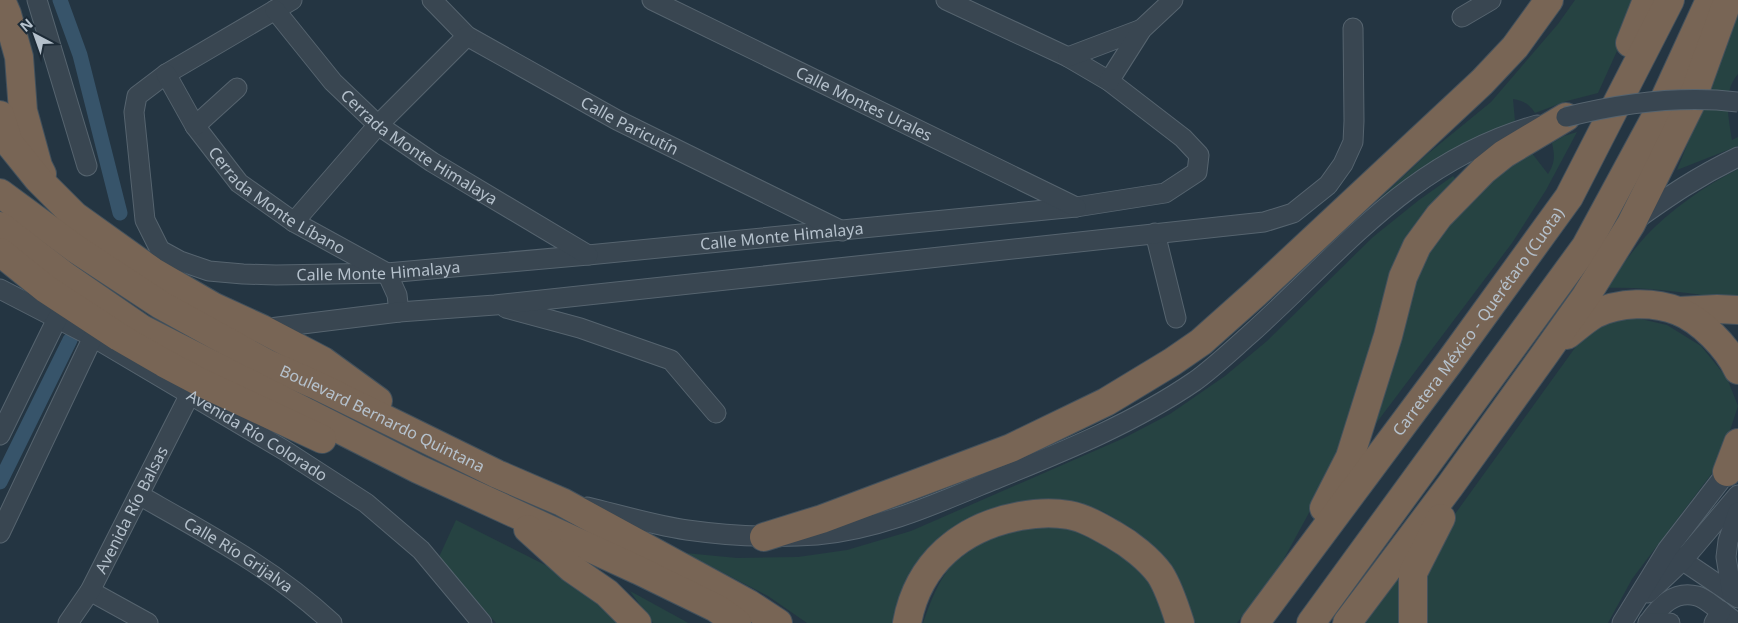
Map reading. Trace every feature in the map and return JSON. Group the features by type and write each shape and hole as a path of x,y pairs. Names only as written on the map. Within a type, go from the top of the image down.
{"highway":[{"path":"1,0 7,14 19,57 23,112 38,166 50,192"},
{"path":"764,537 822,519 1011,448 1106,402 1172,362 1201,342 1249,299 1482,82 1515,47 1549,0"},
{"path":"1388,445 1437,360 1525,237 1570,164 1611,89 1647,0"},
{"name":"Carretera México - Querétaro (Cuota)","path":"1255,623 1569,197 1670,0"},
{"path":"1311,623 1586,246 1659,111 1710,0"},
{"path":"1347,623 1450,486 1542,358 1586,296 1631,224 1690,105 1728,0"},
{"path":"0,115 9,143 38,179 75,216 152,271 214,307 324,361 426,438"},
{"path":"1247,623 1260,603 1288,568 1315,525 1350,457 1388,336 1403,278 1417,246 1439,216 1484,170 1527,134 1566,116"},
{"name":"Boulevard Bernardo Quintana","path":"0,193 76,249 161,305 266,363 318,386 497,474 562,502 669,559 749,604 778,623"},
{"name":"Boulevard Bernardo Quintana","path":"0,226 66,276 142,329 194,357 410,464 716,608 737,623"},
{"path":"0,252 46,289 119,337 202,383 316,437 410,464"},
{"path":"0,269 46,289"},
{"path":"1542,358 1575,328 1595,314 1612,308 1630,305 1651,305 1679,311 1717,308 1738,310"},
{"path":"1679,311 1695,321 1712,336 1734,360 1738,370"},
{"path":"1734,475 1738,442"},
{"path":"1325,623 1410,522 1450,486"},
{"path":"1413,623 1414,573 1443,514 1450,486"},
{"path":"508,511 571,568 607,593 637,623"},
{"path":"907,623 910,606 924,575 945,551 973,531 1006,518 1039,512 1069,515 1099,526 1130,544 1159,574 1180,623"}],"street":[{"path":"37,0 87,166"},
{"path":"166,74 292,0"},
{"name":"Calle Paricutín","path":"432,0 467,36 617,120 842,231"},
{"name":"Calle Montes Urales","path":"652,0 1076,207"},
{"name":"Calle Monte Himalaya","path":"166,74 137,96 134,112 145,220 160,250 180,261 209,270 242,274 387,272 588,255 1076,207 1165,193 1197,172 1199,155 1183,138 1109,81 1068,57 946,0"},
{"path":"1109,81 1142,29 1172,0"},
{"path":"1462,17 1491,0"},
{"name":"Cerrada Monte Himalaya","path":"275,10 333,82 378,125 432,162 588,255"},
{"path":"262,329 399,312 495,305 1264,222 1292,213 1328,185 1343,164 1353,142 1353,28"},
{"path":"1068,57 1142,29"},
{"path":"294,222 378,125 467,36"},
{"name":"Cerrada Monte Líbano","path":"166,74 195,126 239,183 294,222 387,272"},
{"path":"195,126 237,88"},
{"path":"1566,116 1628,103 1660,100 1738,102"},
{"path":"562,502 686,530 764,537 817,535 852,530 912,514 1060,452 1151,409 1197,380 1249,336 1338,249 1406,190 1441,166 1490,141 1527,134"},
{"path":"1631,224 1683,186 1710,170 1738,158"},
{"path":"1155,233 1176,318"},
{"path":"387,272 397,295 399,312"},
{"name":"Avenida Río Colorado","path":"0,289 93,337 284,450 366,503 421,550 482,623"},
{"path":"495,305 580,328 670,360 716,413"},
{"path":"0,435 57,319"},
{"path":"0,533 93,337"},
{"name":"Avenida Río Balsas","path":"68,623 90,591 190,394"},
{"path":"1624,618 1667,550 1734,475"},
{"path":"1624,618 1682,561 1734,475"},
{"name":"Calle Río Grijalva","path":"139,495 215,538 283,583 332,623"},
{"path":"1735,596 1726,557 1728,541 1738,512"},
{"path":"1667,550 1735,596"},
{"path":"90,591 148,623"},
{"path":"1648,623 1668,600 1680,595 1698,596 1718,617 1737,623"},
{"path":"1648,623 1670,623"}],"green space":[{"path":"1575,0 1640,0 1598,93 1567,101 1535,113 1526,103 1513,99 1515,121 1481,136 1353,224 1425,156 1491,102 1558,24"},
{"path":"1738,0 1738,74 1733,81 1728,97 1728,115 1732,140 1738,137 1738,146 1677,170 1717,70"},
{"path":"1577,132 1546,190 1512,243 1362,442 1415,266 1477,190 1531,152 1548,174 1554,159 1552,143 1564,136"},
{"path":"1738,169 1738,300 1655,289 1604,288 1645,237 1666,217 1713,183"},
{"path":"1453,176 1458,182 1394,268 1372,338 1355,410 1335,465 1280,566 1237,623 1189,623 1157,554 1136,531 1102,511 1066,501 1001,509 897,623 807,623 768,596 685,553 737,558 798,557 847,550 911,531 1124,438 1170,414 1225,376 1267,341 1373,237 1419,200"},
{"path":"1632,317 1667,325 1701,346 1727,378 1738,406 1719,464 1632,579 1608,623 1426,623 1427,562 1442,532 1590,327"},
{"path":"456,520 575,580 622,623 496,623 439,557"},
{"path":"1065,526 1098,536 1146,573 1161,601 1166,623 923,623 947,571 954,563 978,545 1014,531 1039,527"},
{"path":"1406,562 1404,623 1361,623"},
{"path":"630,591 683,620 688,623 653,623"}],"waterway":[{"path":"60,0 80,55 120,213"},
{"path":"0,482 70,340"}]}
